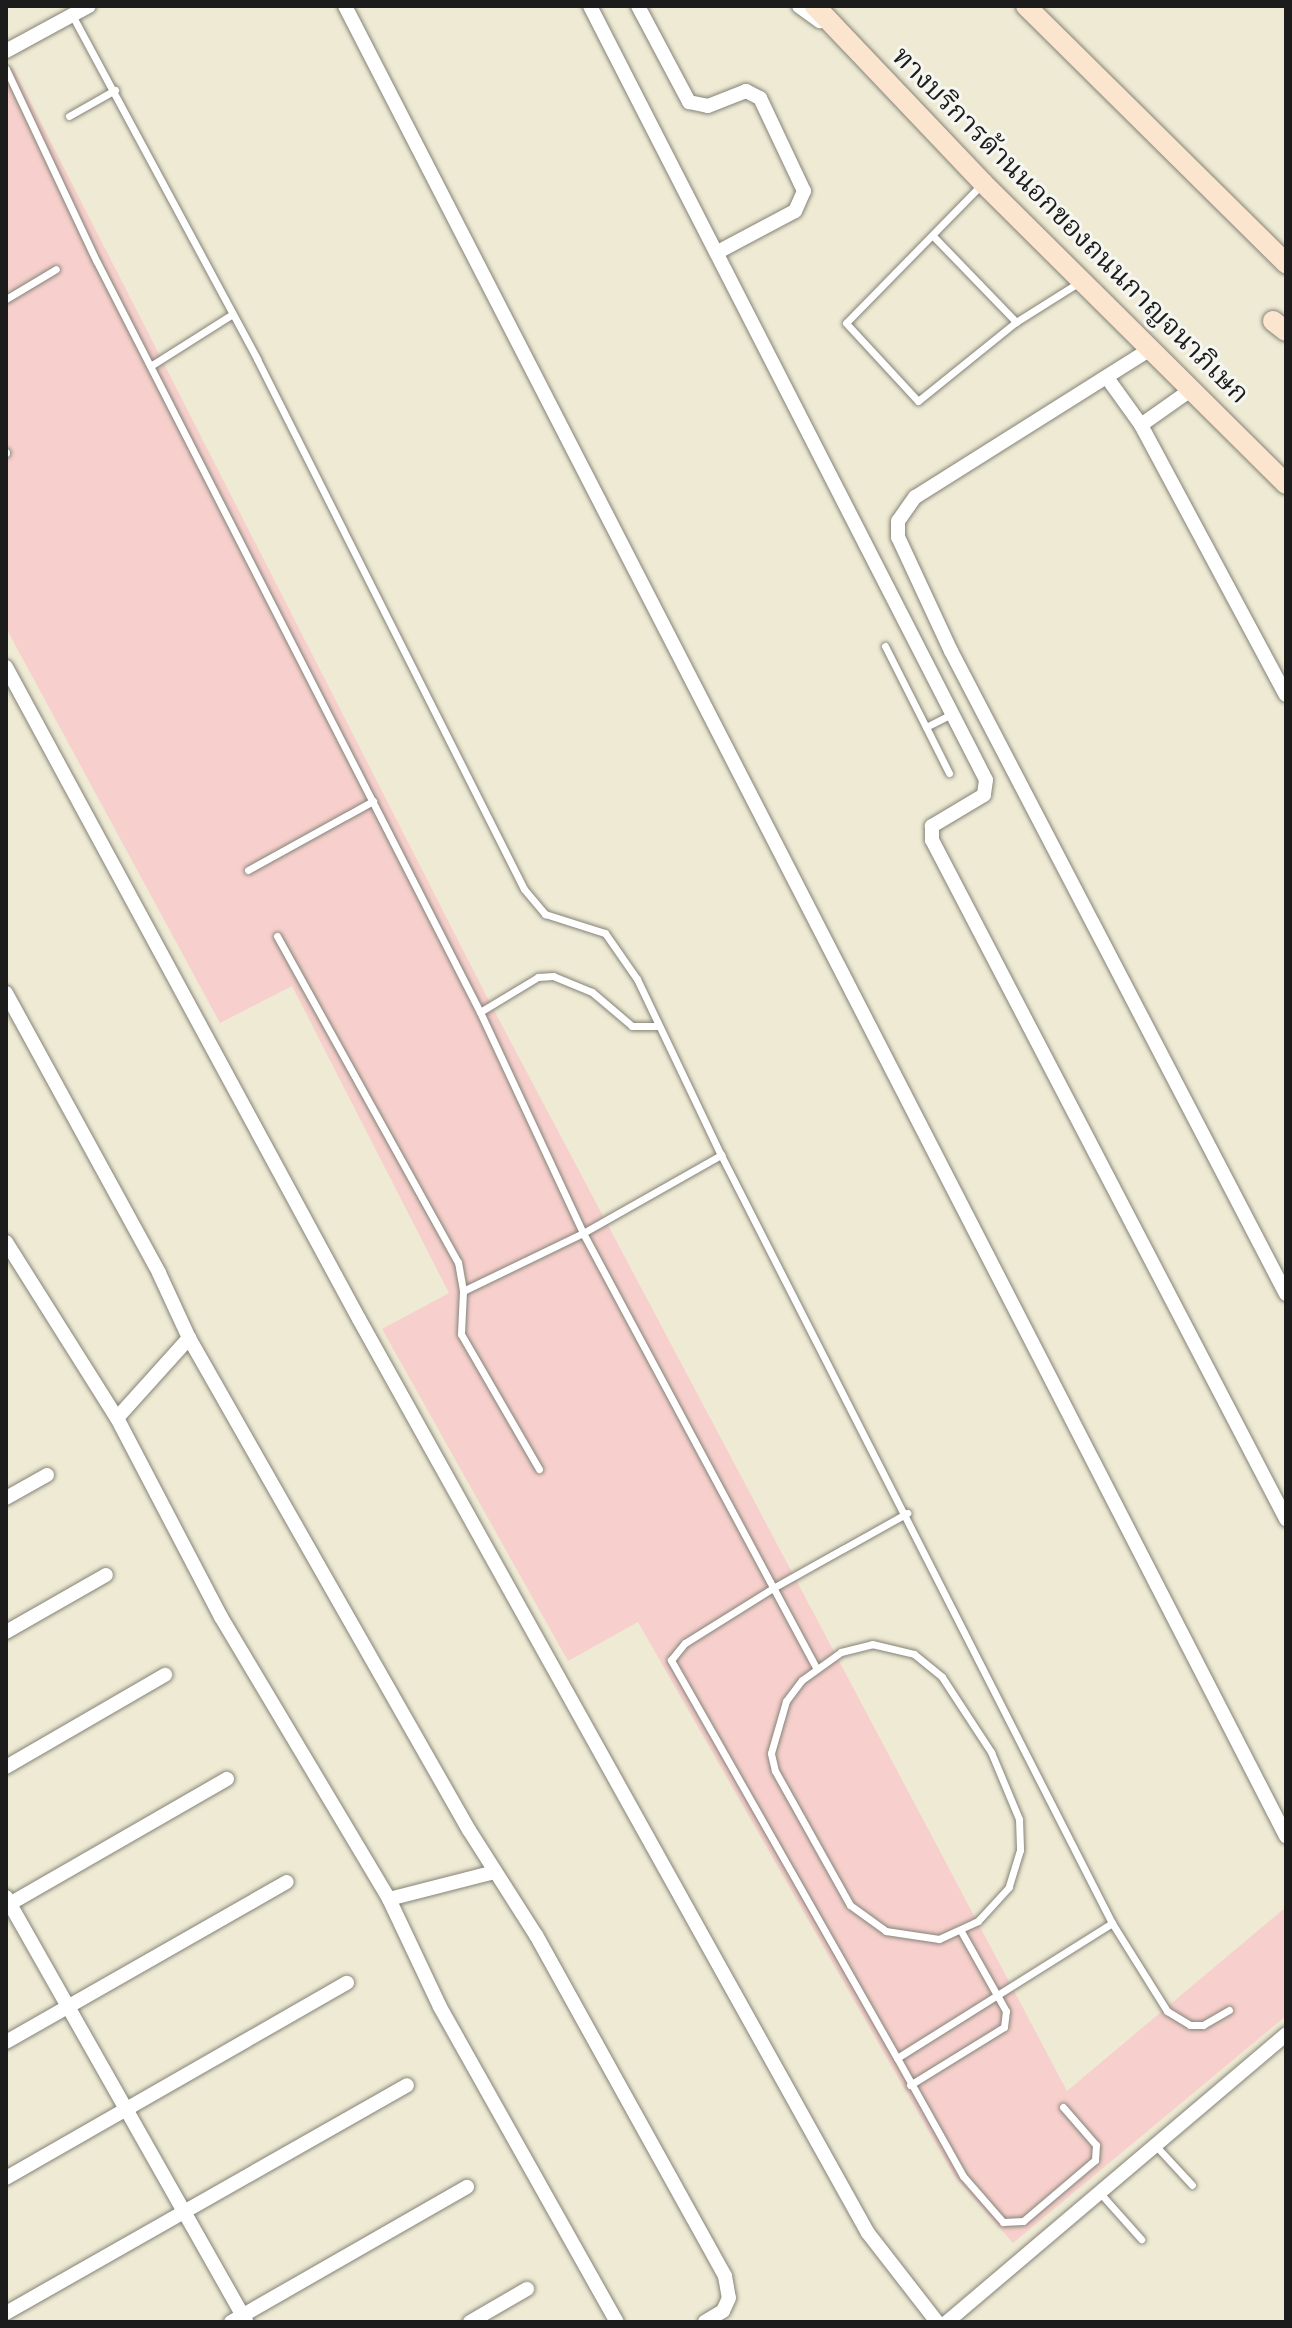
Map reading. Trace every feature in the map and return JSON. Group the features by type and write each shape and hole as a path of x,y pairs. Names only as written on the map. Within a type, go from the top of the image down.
{"main road":[{"name":"ทางบริการด้านนอกของถนนกาญจนาภิเษก","path":"815,6 983,183 1084,279 1286,484"},
{"path":"1026,6 1286,263"}],"street":[{"path":"345,6 1286,1836"},
{"path":"590,6 988,787 932,826 932,840 1286,1519"},
{"path":"638,6 689,102 708,106 746,91 760,98 804,191 795,211 716,253"},
{"path":"799,6 850,41"},
{"path":"6,51 87,7"},
{"path":"1152,348 1108,379 915,497 898,521 898,537 951,651 1286,1294"},
{"path":"1108,379 1141,425 1286,695"},
{"path":"1141,425 1192,389"},
{"path":"6,667 359,1319 868,2233 937,2322"},
{"path":"6,993 159,1273 189,1338 495,1872 536,1935 725,2276 729,2298 723,2311 705,2322"},
{"path":"6,1242 117,1418 221,1617 389,1899 440,2007 617,2322"},
{"path":"117,1418 189,1338"},
{"path":"6,1498 47,1475"},
{"path":"6,1632 106,1575"},
{"path":"6,1767 165,1675"},
{"path":"227,1779 7,1902 184,2213 240,2320 467,2187"},
{"path":"389,1899 495,1872"},
{"path":"6,2042 287,1882"},
{"path":"6,2178 347,1983"},
{"path":"947,2322 1286,2034"},
{"path":"6,2313 407,2085"},
{"path":"470,2322 527,2289"}],"lane":[{"path":"72,15 115,90 535,908 612,939 907,1513 1112,1923 1167,2011 1190,2025 1203,2025 1229,2010"},
{"path":"6,69 152,365 480,1012 583,1233 815,1666"},
{"path":"69,116 115,90"},
{"path":"983,183 935,238 846,323 918,401 1016,322 1084,279"},
{"path":"935,238 1016,322"},
{"path":"6,299 56,269"},
{"path":"152,365 231,315"},
{"path":"885,646 949,773"},
{"path":"926,727 952,714"},
{"path":"248,870 373,801"},
{"path":"277,936 458,1262 463,1291 461,1334 539,1469"},
{"path":"480,1012 538,977 553,976 592,992 632,1026 657,1026"},
{"path":"463,1291 583,1233 721,1155"},
{"path":"907,1513 773,1588 685,1643 673,1655 672,1666 963,2176 993,2213 1014,2225 1098,2153 1063,2107"},
{"path":"872,1644 914,1654 942,1677 991,1752 1015,1806 1020,1850 1001,1898 961,1931 939,1939 912,1937 865,1920 850,1905 803,1822 771,1753 786,1701 815,1666 872,1644"},
{"path":"897,2058 1112,1923"},
{"path":"910,2085 1004,2027 1006,2011 961,1931"},
{"path":"1155,2145 1192,2185"},
{"path":"1099,2193 1141,2239"}],"shaded area":[{"path":"13,68 488,999 1067,2091 1286,1907 1286,2016 1013,2243 955,2177 638,1622 568,1661 382,1329 449,1293 292,986 220,1023 6,628 6,71"}]}
